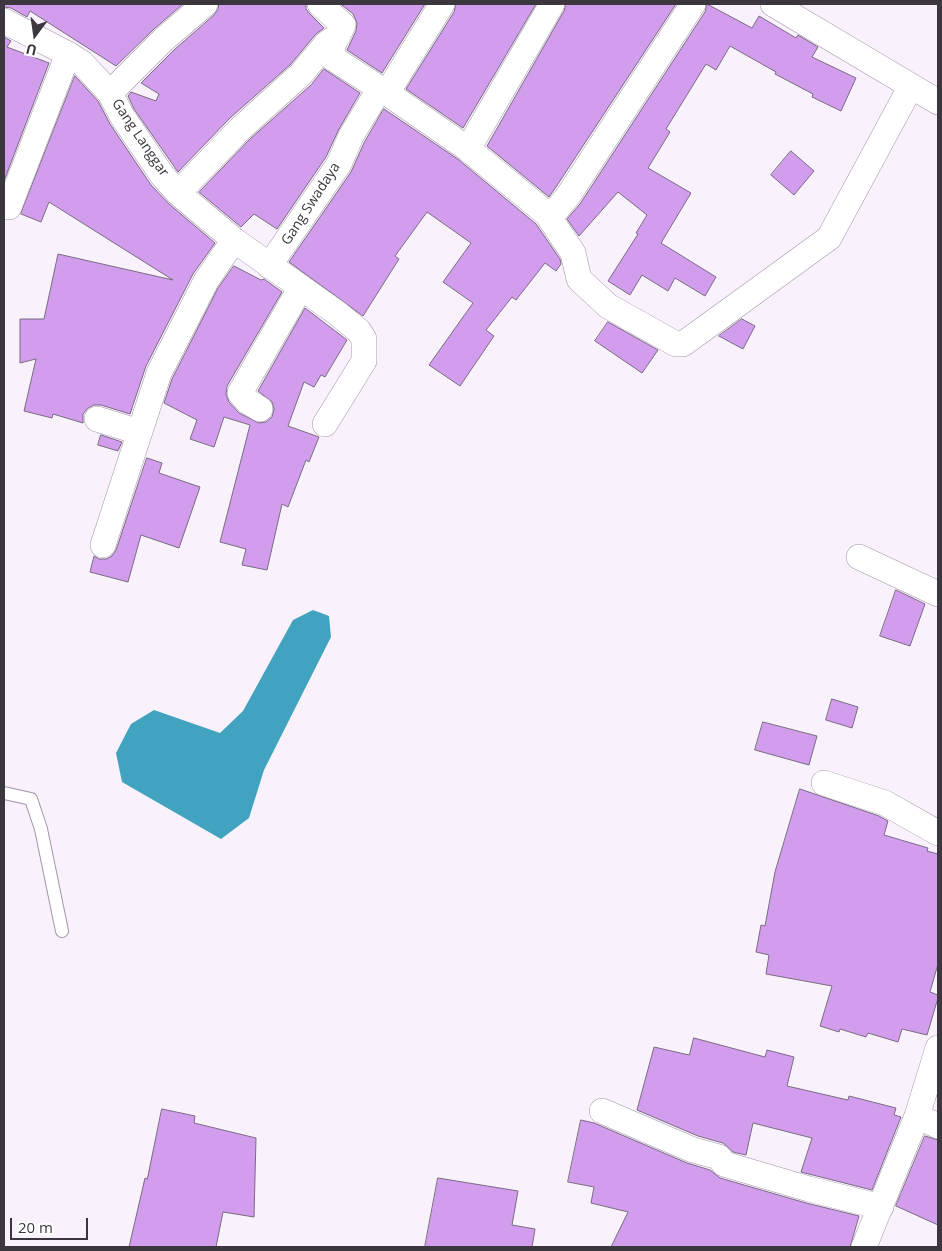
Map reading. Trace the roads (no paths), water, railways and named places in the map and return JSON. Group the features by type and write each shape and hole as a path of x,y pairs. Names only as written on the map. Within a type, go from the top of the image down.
{"street":[{"path":"110,93 164,39 205,4"},
{"path":"320,4 343,25 332,45 334,59 468,148 547,214 573,253 579,280 608,306 676,344 683,344 829,238 911,86"},
{"name":"Gang Swadaya","path":"269,266 339,164 351,136 442,4"},
{"path":"468,148 552,4"},
{"path":"773,4 938,102"},
{"path":"547,214 558,208 568,196 682,7"},
{"name":"Gang Langgar","path":"4,21 82,63 110,93 122,116 162,175 178,193 234,240 353,325 364,338 364,361 324,424"},
{"path":"178,193 240,129 301,74 327,43 338,36"},
{"path":"9,207 68,54"},
{"path":"103,545 159,373 206,281 234,240"},
{"path":"260,409 247,401 240,393 301,287"},
{"path":"97,419 139,432"},
{"path":"859,557 938,594"},
{"path":"824,783 886,803 938,834"},
{"path":"864,1247 881,1207 927,1121 938,1048"},
{"path":"602,1111 693,1150 719,1157 724,1164 881,1207"}],"lane":[{"path":"4,793 31,799 41,829 62,931"}],"water":[{"path":"313,610 329,616 331,637 264,770 249,818 221,839 122,782 116,753 131,724 154,710 220,733 243,711 293,620"}]}
